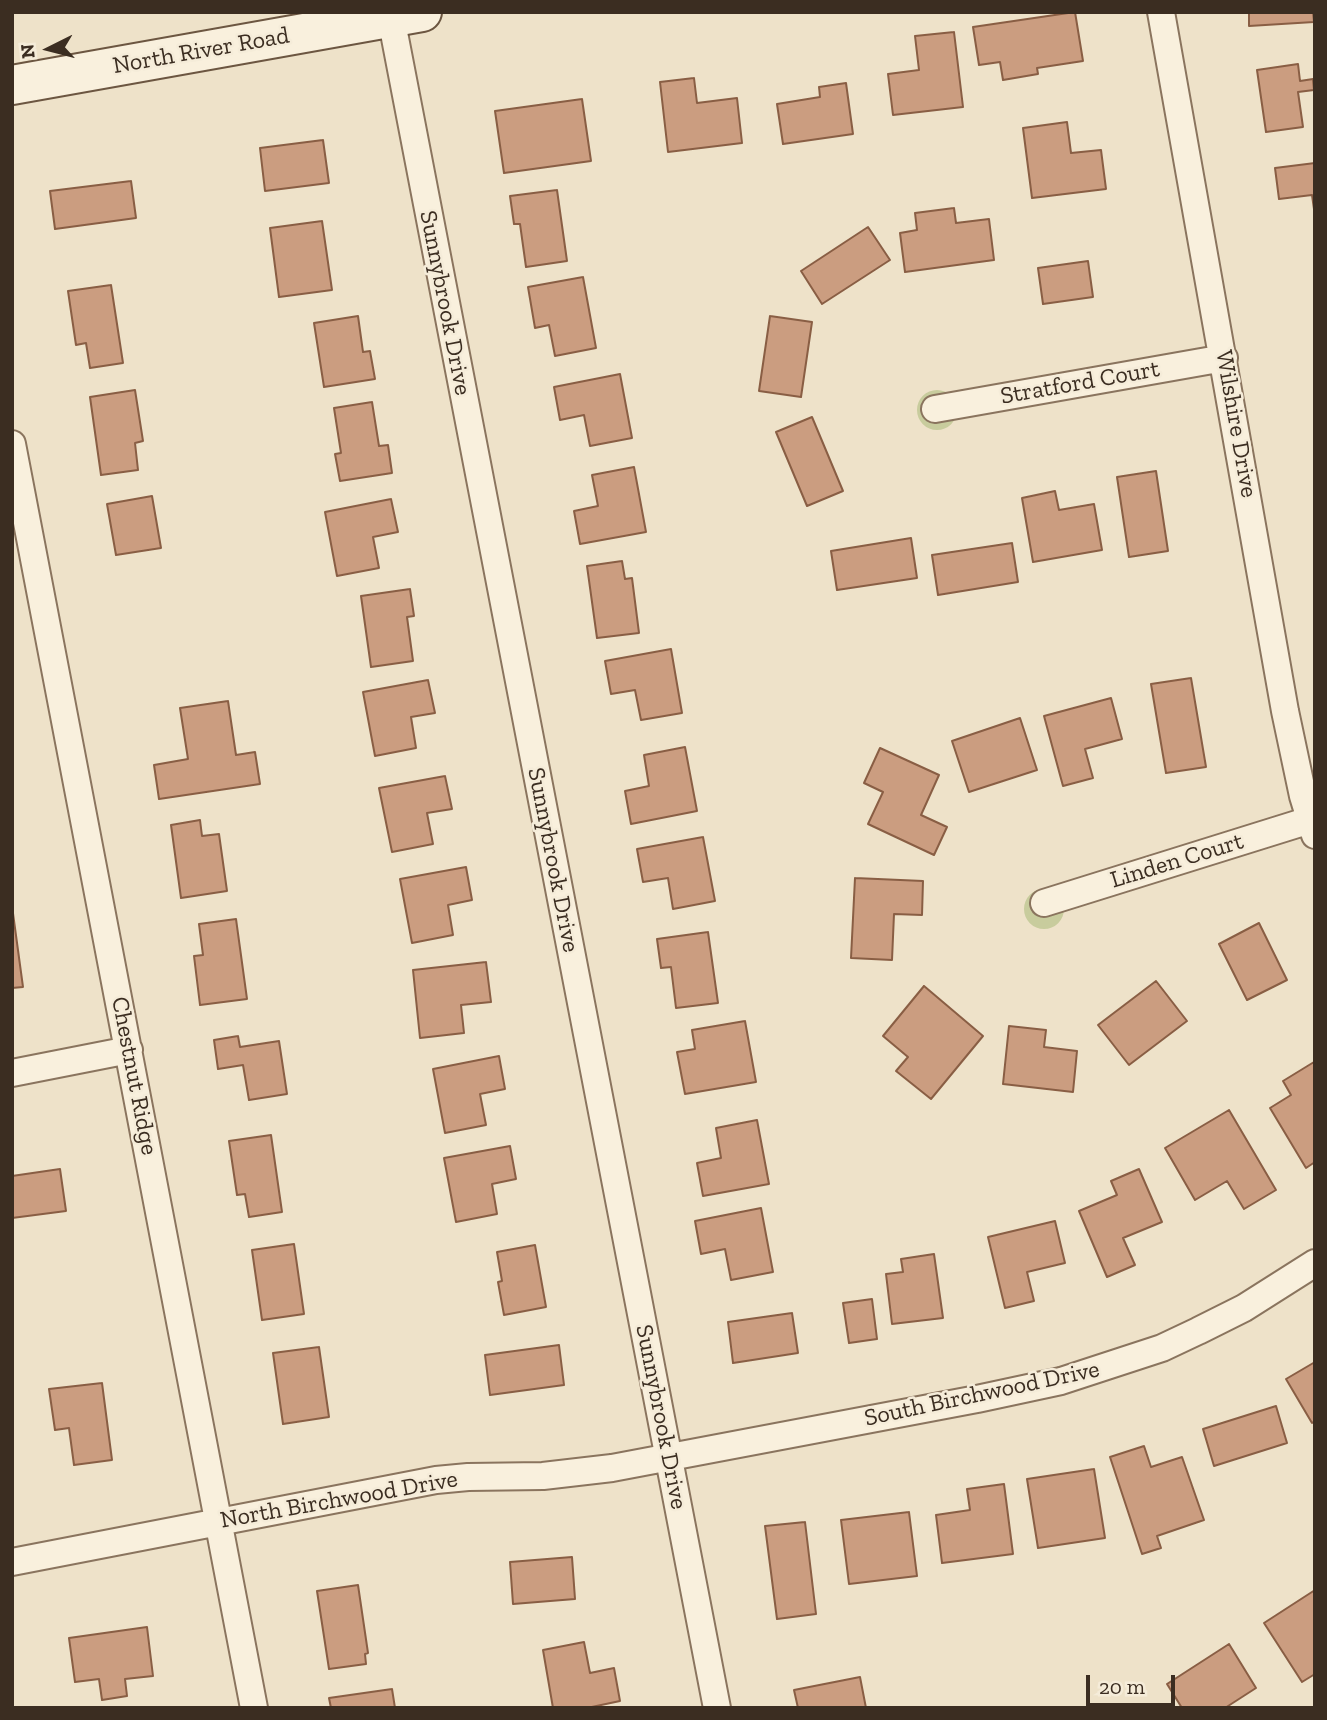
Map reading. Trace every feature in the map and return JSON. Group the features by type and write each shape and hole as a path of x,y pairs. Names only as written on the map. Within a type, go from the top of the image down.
{"street":[{"name":"Wilshire Drive","path":"1161,12 1285,711 1312,827"},
{"name":"North River Road","path":"12,85 401,14"},
{"name":"Sunnybrook Drive","path":"401,14 668,1457 717,1708"},
{"name":"Stratford Court","path":"935,409 1224,358"},
{"name":"Chestnut Ridge","path":"12,444 23,553 129,1050 254,1708"},
{"name":"Linden Court","path":"1044,903 1312,827"},
{"path":"12,1073 129,1050"},
{"name":"South Birchwood Drive","path":"668,1457 977,1399 1093,1372 1162,1348 1198,1331 1244,1308 1315,1263"},
{"name":"North Birchwood Drive","path":"12,1562 436,1480 543,1476 612,1468 668,1457"}],"green space":[{"path":"937,390 945,391 951,396 956,402 956,418 951,424 945,429 937,430 929,429 923,424 918,418 917,410 918,402 923,396 929,391"},
{"path":"1044,889 1052,890 1058,895 1063,901 1063,917 1058,923 1052,928 1044,929 1036,928 1030,923 1025,917 1024,909 1025,901 1030,895 1036,890"}],"building":[{"path":"1075,12 1083,61 1037,68 1038,74 1003,80 1000,62 979,65 973,27"},
{"path":"1249,12 1313,12 1314,22 1249,26"},
{"path":"954,32 963,107 893,115 888,74 919,70 915,36"},
{"path":"1298,64 1300,81 1313,79 1314,90 1298,92 1303,127 1266,132 1257,70"},
{"path":"694,78 697,103 737,98 742,143 668,152 660,82"},
{"path":"846,83 853,134 783,144 777,104 820,97 819,87"},
{"path":"582,99 591,161 504,173 495,111"},
{"path":"1067,122 1071,153 1101,150 1106,189 1032,198 1023,128"},
{"path":"323,140 329,183 265,191 260,148"},
{"path":"1315,163 1315,216 1312,195 1279,199 1275,168"},
{"path":"131,181 136,218 55,229 50,191"},
{"path":"557,190 567,261 526,267 520,224 514,224 510,196"},
{"path":"954,208 956,223 989,219 994,260 905,272 900,233 917,230 915,213"},
{"path":"322,221 332,290 279,297 270,228"},
{"path":"868,227 890,260 822,304 801,271"},
{"path":"1088,261 1093,297 1043,304 1038,268"},
{"path":"583,277 596,348 555,356 549,325 535,328 528,287"},
{"path":"111,285 123,363 90,368 86,343 76,345 68,291"},
{"path":"358,316 363,352 370,351 375,379 324,387 314,323"},
{"path":"770,316 812,322 801,397 759,391"},
{"path":"620,374 632,438 590,446 584,415 560,420 554,387"},
{"path":"135,390 143,441 135,443 138,470 101,475 90,397"},
{"path":"372,402 379,446 388,445 392,473 340,481 335,454 341,453 334,408"},
{"path":"812,417 843,491 807,506 776,432"},
{"path":"634,467 646,532 580,544 574,511 598,506 592,475"},
{"path":"1156,471 1168,551 1129,557 1117,477"},
{"path":"1055,491 1059,510 1094,504 1102,550 1033,562 1022,498"},
{"path":"152,496 161,548 116,555 107,504"},
{"path":"391,499 398,532 373,537 379,568 337,576 325,512"},
{"path":"911,538 917,578 837,590 831,551"},
{"path":"1012,543 1018,582 938,595 932,555"},
{"path":"622,561 625,579 632,578 639,633 597,638 587,566"},
{"path":"410,589 414,616 407,617 413,661 371,667 361,596"},
{"path":"671,649 682,713 641,720 635,690 611,694 605,661"},
{"path":"1191,678 1206,767 1166,773 1151,684"},
{"path":"428,680 435,713 411,717 416,748 375,756 363,692"},
{"path":"1111,698 1122,739 1085,749 1093,778 1063,786 1044,716"},
{"path":"228,701 236,755 255,752 260,784 159,799 154,765 188,759 180,708"},
{"path":"1020,718 1037,770 969,792 952,741"},
{"path":"685,747 697,811 631,824 625,791 649,786 644,755"},
{"path":"880,748 939,775 921,815 947,827 934,855 868,824 883,792 864,783"},
{"path":"445,776 452,809 427,813 433,844 392,852 379,788"},
{"path":"200,820 202,836 219,834 227,891 181,898 171,825"},
{"path":"703,837 715,901 673,909 668,878 643,882 637,849"},
{"path":"466,867 472,900 448,905 453,935 412,943 400,879"},
{"path":"855,878 923,881 922,915 894,914 892,960 851,958"},
{"path":"12,906 23,987 12,988"},
{"path":"236,919 247,999 200,1005 194,956 203,955 199,924"},
{"path":"1259,923 1287,980 1247,1000 1219,944"},
{"path":"708,932 718,1003 676,1008 671,967 661,968 657,939"},
{"path":"486,962 491,1002 461,1005 464,1033 420,1038 413,970"},
{"path":"1156,981 1187,1021 1129,1065 1098,1025"},
{"path":"924,986 983,1036 931,1099 896,1071 908,1057 883,1036"},
{"path":"745,1021 756,1082 685,1094 677,1052 695,1049 692,1030"},
{"path":"1009,1026 1046,1030 1044,1047 1077,1051 1073,1092 1003,1084"},
{"path":"238,1036 240,1047 279,1041 287,1094 249,1100 243,1065 218,1069 214,1040"},
{"path":"499,1056 505,1089 480,1094 486,1125 445,1133 433,1069"},
{"path":"1314,1062 1315,1162 1306,1168 1270,1108 1291,1095 1283,1081"},
{"path":"1229,1110 1276,1190 1244,1209 1227,1181 1195,1200 1165,1148"},
{"path":"757,1120 769,1184 703,1196 697,1163 721,1158 716,1128"},
{"path":"271,1135 282,1212 249,1217 245,1194 237,1195 229,1141"},
{"path":"510,1146 516,1179 492,1184 497,1214 456,1222 444,1158"},
{"path":"60,1169 66,1211 12,1218 12,1176"},
{"path":"1139,1169 1162,1222 1123,1238 1135,1265 1107,1277 1079,1211 1117,1195 1111,1181"},
{"path":"761,1208 773,1272 731,1280 725,1249 701,1254 695,1221"},
{"path":"1055,1221 1065,1263 1027,1272 1034,1301 1005,1308 988,1237"},
{"path":"294,1244 304,1314 262,1320 252,1250"},
{"path":"535,1245 546,1307 504,1315 498,1282 502,1281 497,1252"},
{"path":"934,1254 943,1318 892,1324 886,1274 903,1272 901,1259"},
{"path":"872,1299 877,1339 849,1343 843,1303"},
{"path":"792,1313 798,1353 733,1363 728,1322"},
{"path":"559,1345 564,1385 490,1395 485,1355"},
{"path":"319,1347 329,1417 283,1424 273,1353"},
{"path":"1315,1362 1315,1421 1312,1423 1286,1379"},
{"path":"102,1383 112,1460 74,1465 69,1428 55,1430 49,1389"},
{"path":"1276,1406 1287,1443 1214,1466 1203,1429"},
{"path":"1144,1446 1151,1467 1182,1457 1204,1520 1157,1536 1161,1548 1142,1554 1110,1457"},
{"path":"1094,1469 1105,1538 1038,1548 1027,1479"},
{"path":"1004,1484 1013,1554 942,1563 936,1515 970,1510 967,1489"},
{"path":"909,1512 917,1576 849,1584 841,1520"},
{"path":"805,1522 816,1614 777,1619 765,1526"},
{"path":"572,1557 575,1599 513,1604 510,1562"},
{"path":"358,1585 368,1653 365,1654 366,1664 329,1669 317,1591"},
{"path":"1315,1590 1315,1674 1302,1682 1264,1623"},
{"path":"147,1627 153,1676 125,1679 127,1696 102,1700 99,1679 75,1682 69,1638"},
{"path":"584,1642 590,1673 614,1668 620,1701 587,1708 553,1708 543,1650"},
{"path":"1229,1644 1256,1688 1225,1708 1182,1708 1167,1684"},
{"path":"860,1677 866,1708 798,1708 794,1690"},
{"path":"392,1689 395,1708 331,1708 329,1698"}]}
